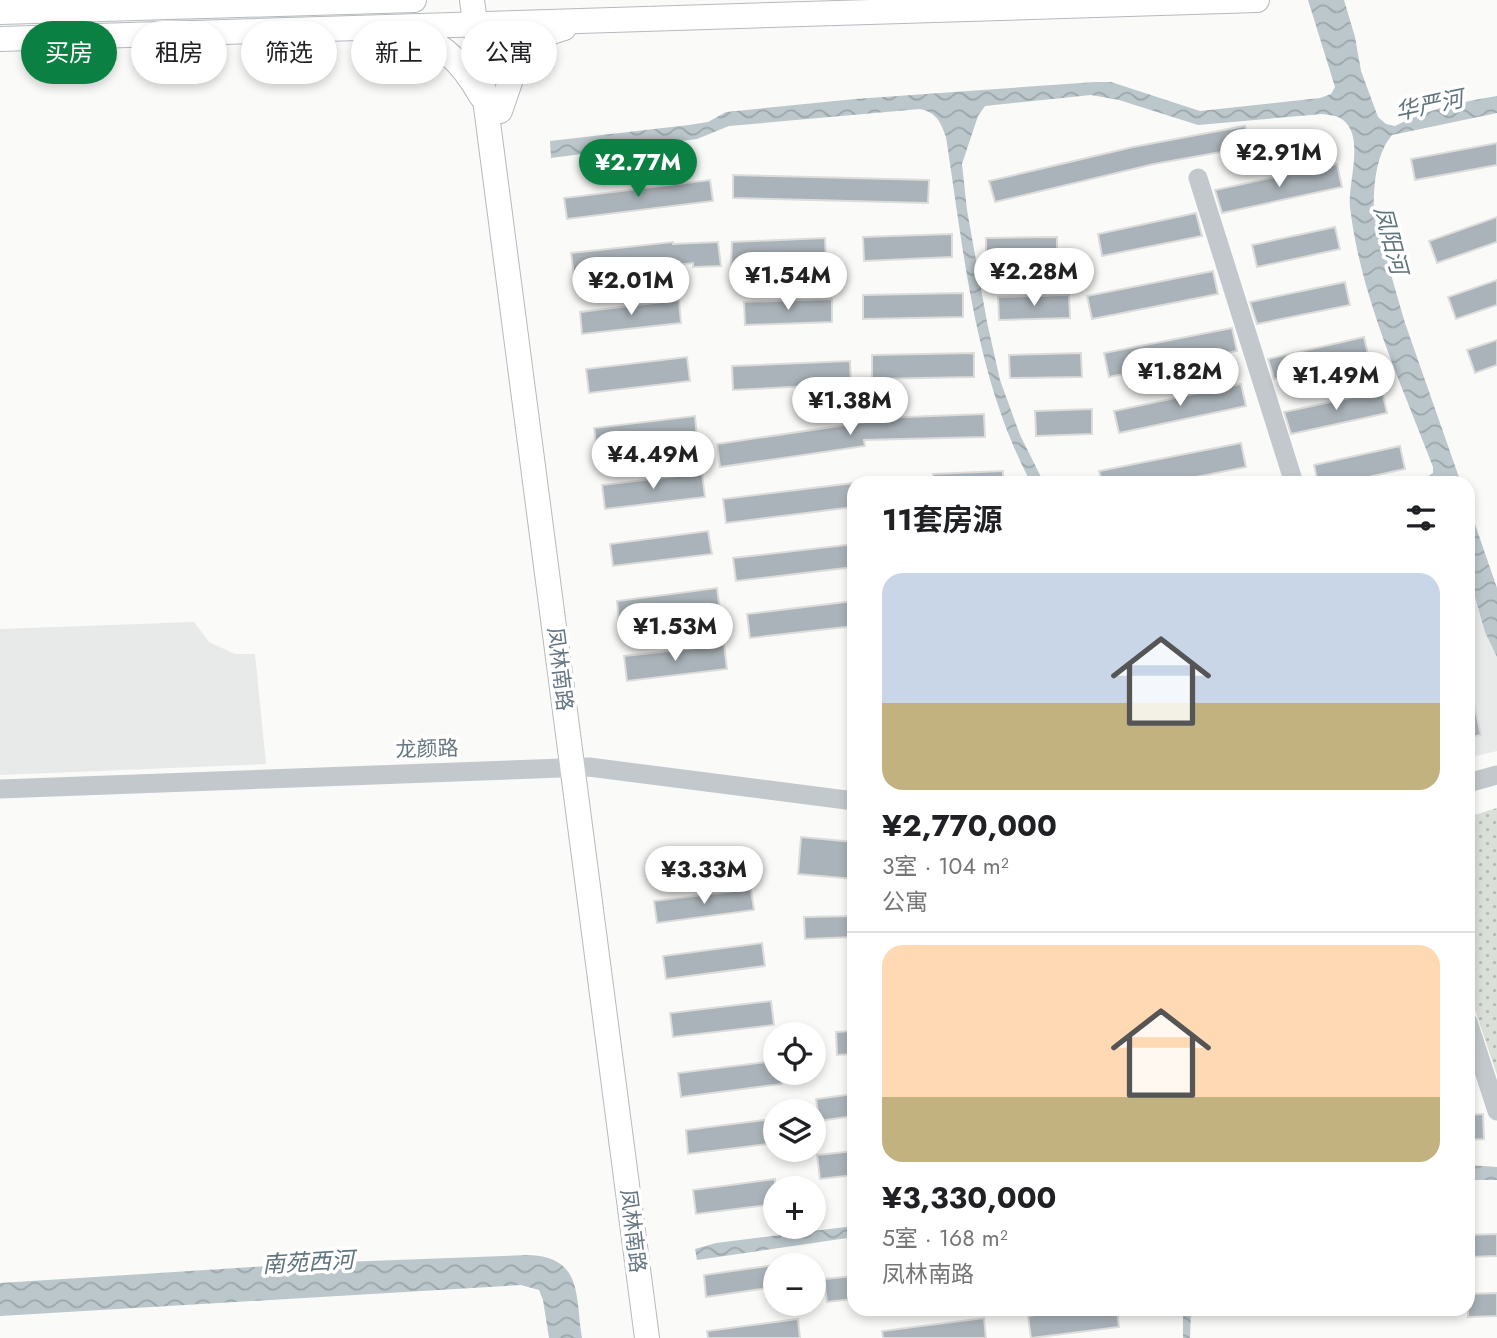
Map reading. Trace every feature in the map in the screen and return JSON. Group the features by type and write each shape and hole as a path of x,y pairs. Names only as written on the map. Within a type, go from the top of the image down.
{"main road":[{"path":"0,12 135,4 414,0"},
{"name":"凤林南路","path":"472,0 481,21"},
{"name":"凤林南路","path":"484,21 488,0"},
{"path":"557,23 1257,0"},
{"path":"447,53 456,59 494,112 512,76 539,36 588,22"},
{"path":"0,38 351,28"},
{"name":"凤林南路","path":"490,84 581,767 662,1338"},
{"name":"凤林南路","path":"581,767 647,1338"}],"street":[{"path":"1198,178 1292,476"},
{"name":"龙颜路","path":"0,789 581,767 847,800"},
{"path":"1475,781 1497,775"},
{"path":"1475,1043 1497,1111"}],"shaded area":[{"path":"1475,597 1485,631 1497,657 1497,751 1475,756"},
{"path":"194,622 209,642 235,654 255,654 266,764 0,775 0,629"},
{"path":"1497,808 1497,1075 1475,1010 1475,815"}],"water":[{"path":"1308,0 1344,0 1361,71 1378,117 1386,124 1395,126 1445,107 1497,96 1497,113 1392,135 1382,152 1375,184 1374,216 1405,323 1459,476 1428,476 1433,473 1433,467 1384,340 1363,274 1350,207 1354,158 1352,133 1347,124 1336,116 1322,114 1198,125 1119,100 1091,95 985,106 978,116 962,164 967,210 1000,380 1020,435 1040,476 1028,476 1012,442 984,358 966,270 946,137 934,115 920,109 729,126 697,139 551,158 550,141 708,122 726,112 855,99 1111,82 1200,111 1320,98 1331,94 1335,87"},
{"path":"1475,524 1497,588 1497,657 1485,632 1475,597"},
{"path":"1475,1165 1497,1167 1497,1180 1475,1180"},
{"path":"847,1227 847,1238 697,1260 695,1249 716,1243 763,1237 826,1239 826,1229"},
{"path":"528,1255 546,1257 559,1263 567,1271 576,1293 582,1338 549,1338 539,1290 521,1285 0,1316 0,1283 317,1263"},
{"path":"1183,1316 1191,1316 1190,1338 1183,1338"}],"building":[{"path":"1245,126 1249,147 1154,164 995,202 989,181 1133,147"},
{"path":"1497,143 1497,165 1415,180 1411,159"},
{"path":"1337,164 1342,187 1222,213 1215,190"},
{"path":"733,175 929,180 928,203 733,198"},
{"path":"710,180 713,201 567,219 564,198"},
{"path":"1196,213 1202,236 1102,256 1098,234"},
{"path":"1497,217 1497,242 1437,263 1429,241"},
{"path":"1335,227 1340,249 1257,267 1252,245"},
{"path":"952,234 952,257 864,261 863,237"},
{"path":"1057,237 1057,260 986,261 986,238"},
{"path":"825,238 826,262 731,266 732,242"},
{"path":"673,242 718,242 721,266 693,267 693,263 574,276 571,253"},
{"path":"1213,271 1218,294 1092,319 1087,296"},
{"path":"1497,280 1497,305 1456,319 1448,297"},
{"path":"1345,282 1350,305 1257,324 1250,302"},
{"path":"963,293 963,317 863,319 863,295"},
{"path":"1069,295 1070,318 999,320 998,297"},
{"path":"832,299 832,322 745,325 744,302"},
{"path":"679,300 681,323 582,334 580,312"},
{"path":"1232,328 1237,351 1109,377 1104,353"},
{"path":"1364,337 1369,359 1274,379 1268,359"},
{"path":"1497,340 1497,365 1475,373 1467,350"},
{"path":"974,353 974,377 872,379 872,355"},
{"path":"1081,353 1082,377 1010,378 1009,355"},
{"path":"687,357 690,381 589,393 586,369"},
{"path":"850,361 851,384 733,390 732,366"},
{"path":"1241,384 1246,406 1119,433 1114,411"},
{"path":"1382,391 1387,413 1291,434 1284,412"},
{"path":"1092,409 1092,434 1036,436 1035,411"},
{"path":"984,414 985,437 864,440 865,446 720,467 717,444 880,418"},
{"path":"695,416 697,438 597,450 594,428"},
{"path":"1241,443 1246,467 1201,476 1100,476 1099,471"},
{"path":"1400,446 1405,469 1373,476 1316,476 1314,465"},
{"path":"1003,471 1003,476 933,474"},
{"path":"702,473 705,497 605,509 602,485"},
{"path":"847,484 847,508 726,523 723,499"},
{"path":"708,531 712,554 613,566 610,544"},
{"path":"847,545 847,568 736,581 733,558"},
{"path":"717,588 720,611 619,624 617,601"},
{"path":"847,602 847,627 750,638 747,614"},
{"path":"724,645 727,669 627,681 624,656"},
{"path":"1475,708 1481,735 1475,736"},
{"path":"801,837 847,841 847,878 798,874"},
{"path":"751,889 754,910 657,923 654,901"},
{"path":"847,916 847,937 805,939 804,917"},
{"path":"762,943 765,966 666,979 663,956"},
{"path":"771,1001 774,1022 763,1022 763,1026 673,1037 670,1013"},
{"path":"847,1031 847,1054 837,1055 836,1032"},
{"path":"763,1062 763,1085 774,1085 681,1097 678,1073"},
{"path":"847,1095 847,1117 826,1120 826,1099 816,1099"},
{"path":"1483,1114 1484,1139 1475,1140 1475,1115"},
{"path":"763,1120 763,1145 688,1154 686,1130"},
{"path":"847,1152 847,1176 826,1178 826,1176 820,1176 818,1162 826,1162 826,1154"},
{"path":"763,1181 763,1206 696,1214 693,1190"},
{"path":"1497,1234 1497,1256 1475,1257 1475,1235"},
{"path":"763,1267 763,1289 706,1297 704,1275"},
{"path":"847,1277 847,1300 827,1302 826,1279"},
{"path":"1497,1293 1497,1316 1468,1317 1475,1316 1475,1294"},
{"path":"1028,1316 1118,1316 1119,1327 1031,1338"},
{"path":"984,1318 986,1338 883,1338 882,1331"},
{"path":"798,1319 800,1338 708,1338 707,1331"}],"water label":[{"name":"华严河","path":"1429,105"},
{"name":"凤阳河","path":"1391,240"},
{"name":"南苑西河","path":"308,1262"}]}
